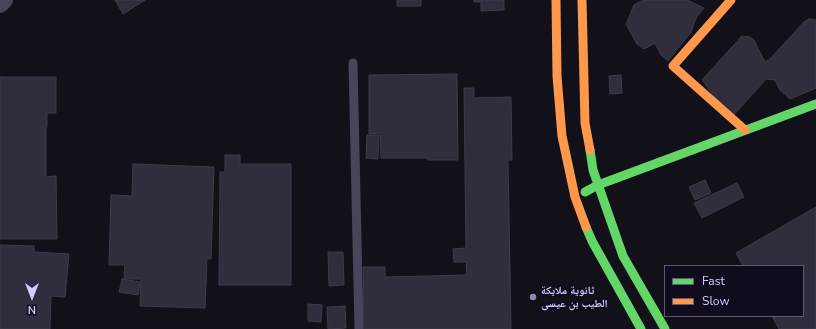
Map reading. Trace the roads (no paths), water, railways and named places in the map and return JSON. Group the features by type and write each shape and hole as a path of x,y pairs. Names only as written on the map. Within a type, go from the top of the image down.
{"street":[{"path":"0,4 4,0"},
{"path":"556,0 556,76 562,136 575,196 592,241 640,329"},
{"path":"582,0 585,123 593,170 624,256 665,329"},
{"path":"731,0 673,66 745,130"},
{"path":"575,196 598,185 816,104"}],"lane":[{"path":"353,63 359,329"}],"place":[{"name":"ثانوية ملايكة الطيب بن عيسى","path":"533,297"}]}
